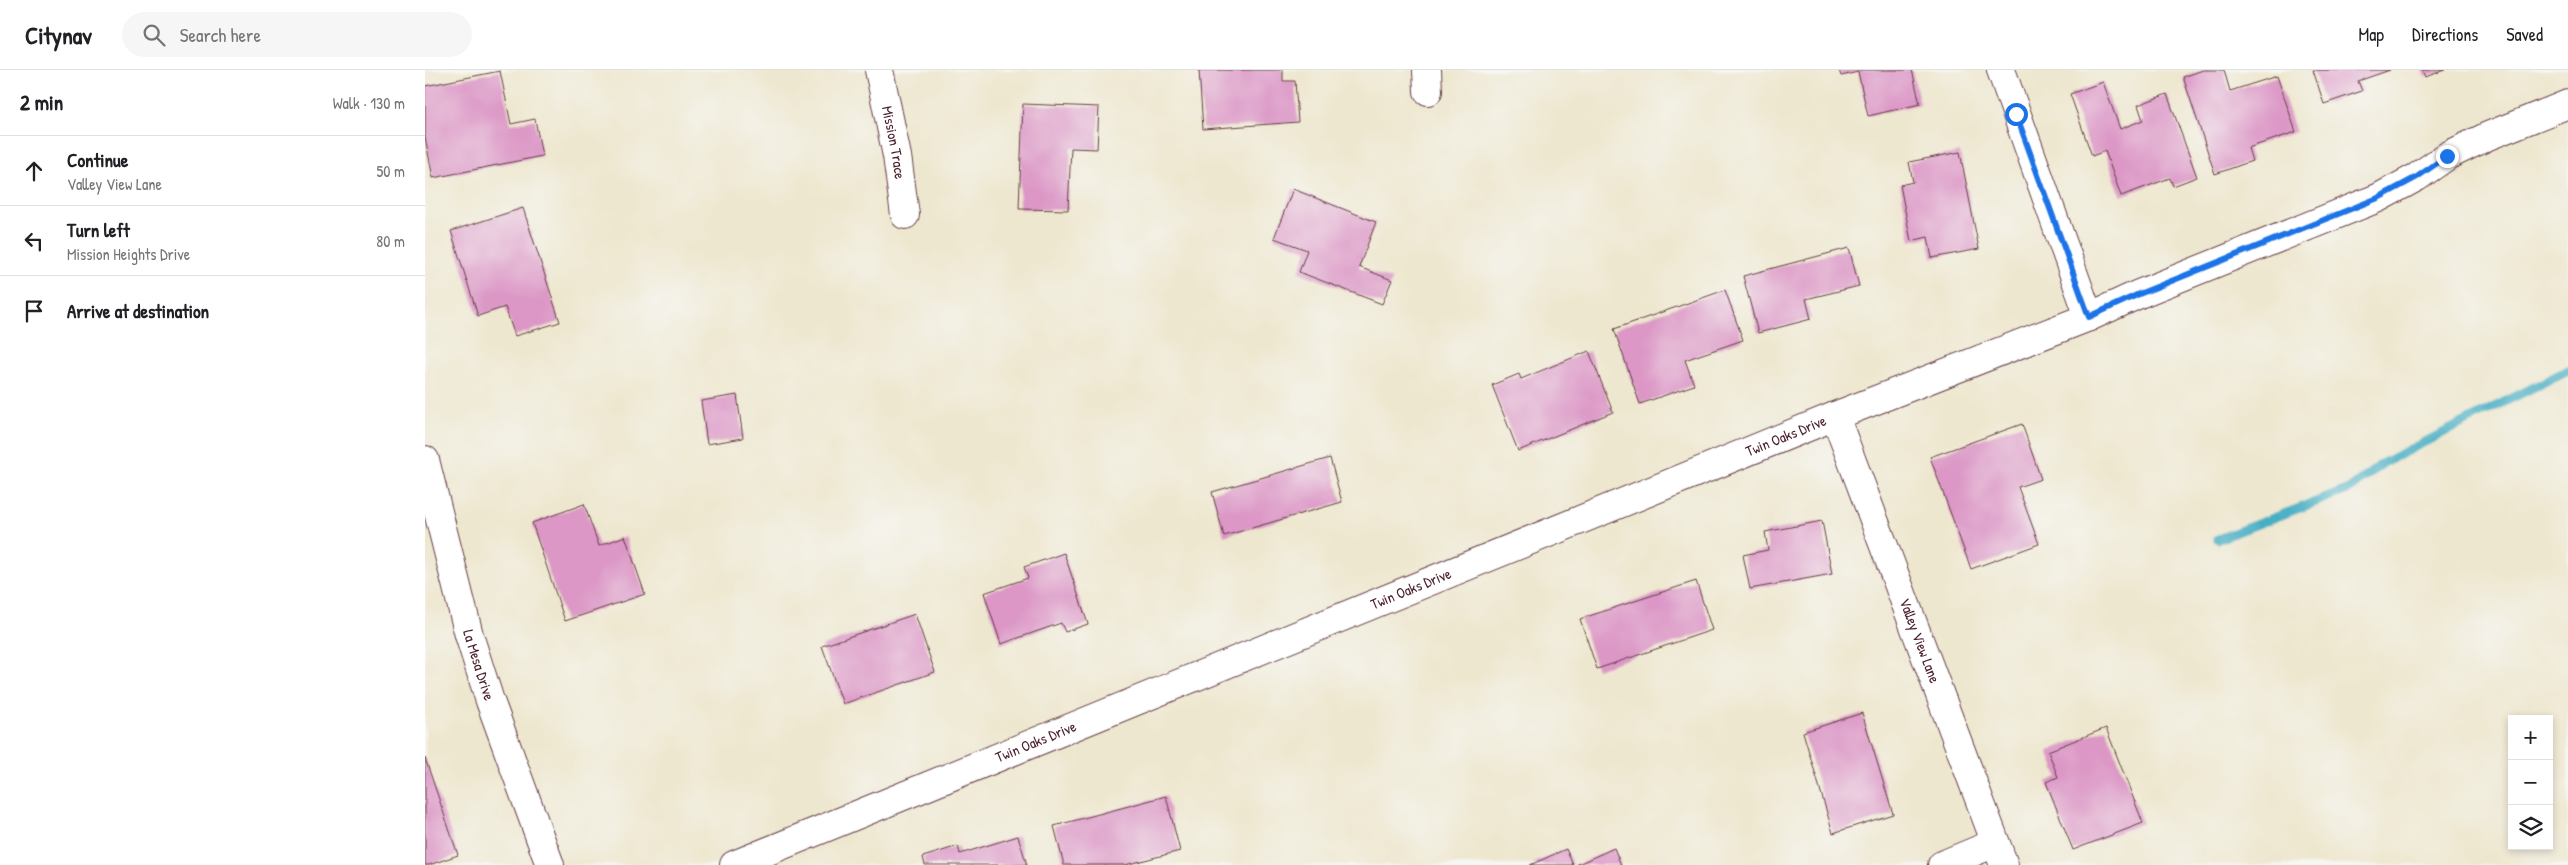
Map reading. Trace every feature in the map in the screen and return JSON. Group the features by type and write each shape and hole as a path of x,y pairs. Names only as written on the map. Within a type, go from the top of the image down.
{"street":[{"name":"Mission Trace","path":"879,70 897,156 905,215"},
{"path":"2001,70 2089,317"},
{"name":"Twin Oaks Drive","path":"734,865 1835,416 2089,317 2139,294 2378,198 2417,177 2447,156 2488,136 2568,104"},
{"name":"Valley View Lane","path":"1835,416 2000,854"},
{"name":"La Mesa Drive","path":"425,460 469,635 487,691 550,865"},
{"path":"1942,865 2000,854"}],"building":[{"path":"1199,70 1283,70 1283,81 1295,81 1298,122 1203,129"},
{"path":"1839,70 1912,70 1920,104 1868,116 1858,72 1841,76"},
{"path":"2203,70 2224,70 2230,91 2277,76 2296,132 2248,148 2252,161 2215,174 2183,77"},
{"path":"2313,70 2390,70 2358,81 2362,91 2324,104"},
{"path":"2422,70 2445,70 2425,77"},
{"path":"500,71 511,124 535,119 542,156 433,178 425,137 425,86"},
{"path":"2103,82 2120,129 2143,120 2138,105 2167,94 2197,177 2173,186 2170,178 2121,196 2105,151 2092,156 2070,94"},
{"path":"1023,104 1099,107 1097,149 1071,148 1068,210 1019,209"},
{"path":"1960,152 1979,249 1932,258 1928,237 1911,241 1900,185 1913,182 1909,162"},
{"path":"1293,189 1376,222 1359,267 1392,280 1382,304 1299,272 1307,250 1274,238"},
{"path":"523,208 560,322 515,336 505,307 478,316 451,231"},
{"path":"1849,248 1859,286 1806,299 1811,319 1758,333 1743,276"},
{"path":"1725,290 1743,340 1685,360 1694,385 1640,404 1614,329"},
{"path":"1589,351 1613,412 1518,451 1492,385 1519,374 1521,379"},
{"path":"737,395 743,438 707,444 701,401"},
{"path":"2022,424 2041,479 2018,487 2039,544 1971,569 1930,457"},
{"path":"1330,458 1342,502 1224,536 1212,492"},
{"path":"584,504 599,546 625,536 645,594 565,621 532,523"},
{"path":"1822,521 1832,574 1750,589 1743,555 1768,550 1765,532"},
{"path":"1064,553 1088,624 1065,632 1061,623 1001,644 984,593 1028,578 1024,567"},
{"path":"1696,581 1712,630 1597,669 1580,619"},
{"path":"915,614 935,672 843,704 822,646"},
{"path":"1862,713 1893,814 1833,833 1803,732"},
{"path":"2106,728 2143,823 2073,850 2046,782 2058,777 2048,751"},
{"path":"425,758 458,855 429,865 425,865"},
{"path":"1166,796 1180,851 1125,865 1064,865 1054,826"},
{"path":"1018,836 1027,865 925,865 923,857 958,846 960,854"},
{"path":"1614,848 1621,865 1576,865"},
{"path":"1566,849 1573,865 1530,865"}],"waterway":[{"path":"2218,539 2350,489 2383,463 2568,370"}],"route":[{"path":"2016,114 2089,317 2139,294 2378,198 2417,177 2447,156"}]}
